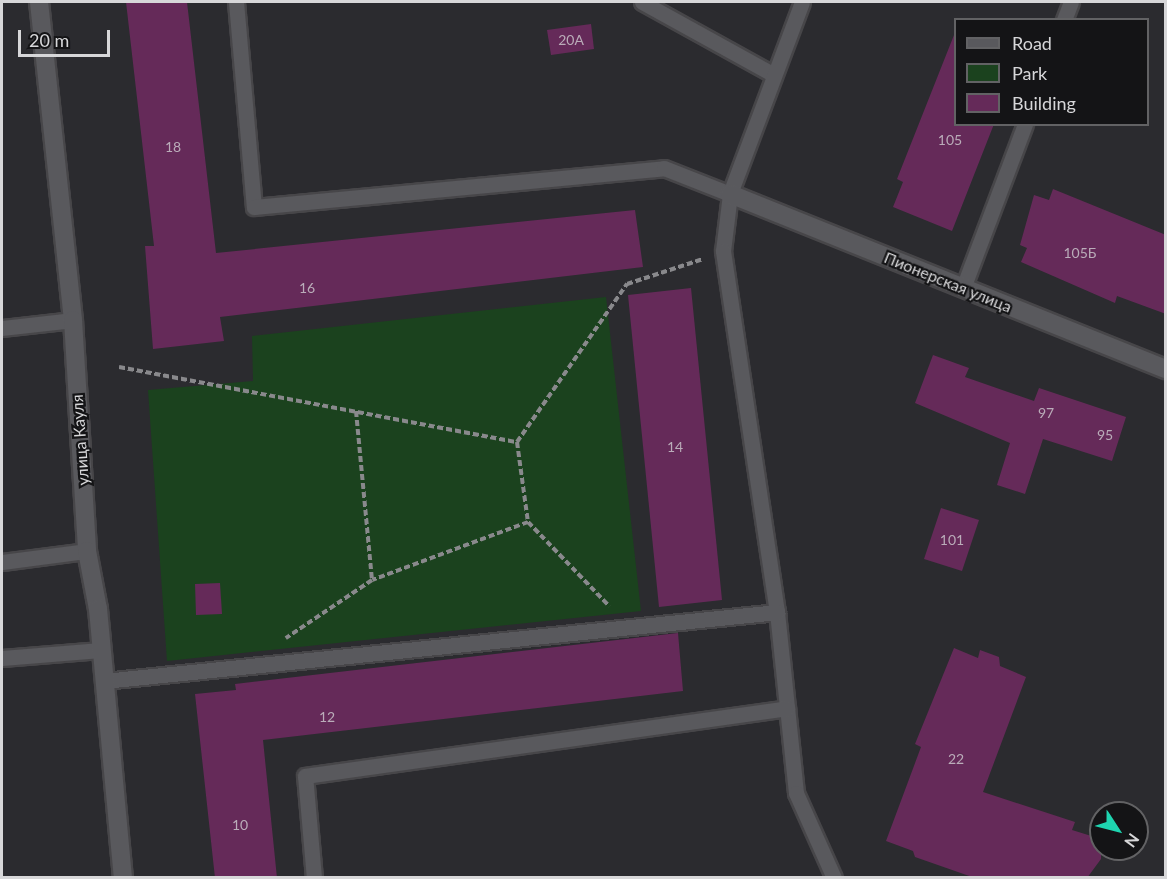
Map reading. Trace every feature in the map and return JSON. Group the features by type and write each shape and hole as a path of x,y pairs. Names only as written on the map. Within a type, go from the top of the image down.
{"street":[{"name":"улица Кауля","path":"39,2 73,320 87,551 105,681 123,878"},
{"name":"Пионерская улица","path":"730,194 1166,369"}],"lane":[{"path":"236,2 254,207 664,168 730,194"},
{"path":"642,2 774,75"},
{"path":"802,2 730,194 723,251 777,612 796,793 834,878"},
{"path":"1065,18 1071,2"},
{"path":"963,288 1024,126"},
{"path":"2,328 73,320"},
{"path":"2,562 87,551"},
{"path":"105,681 777,612"},
{"path":"2,658 101,650"},
{"path":"314,878 305,776 787,708"}],"path":[{"path":"630,627 528,522 517,442 627,284 723,251"},
{"path":"119,367 517,442"},
{"path":"356,411 372,580"},
{"path":"283,640 372,580 528,522"}],"green space":[{"path":"606,297 641,611 167,661 148,390 253,381 252,336"}],"building":[{"path":"126,2 187,2 216,253 635,210 643,267 220,317 224,341 153,349 145,246 154,246"},
{"path":"591,24 594,49 551,55 547,30"},
{"path":"954,35 954,126 993,126 952,231 893,207 903,182 897,179"},
{"path":"1053,189 1166,235 1166,314 1117,296 1115,303 1021,262 1027,248 1020,245 1034,195 1049,200"},
{"path":"691,288 722,600 659,607 628,295"},
{"path":"933,355 969,368 965,377 1034,401 1039,388 1126,417 1112,461 1043,439 1025,494 997,485 1010,443 915,403"},
{"path":"941,508 979,520 962,571 924,559"},
{"path":"220,583 222,614 196,615 195,584"},
{"path":"678,633 683,691 263,740 277,878 215,878 195,694 236,690 235,684"},
{"path":"954,648 978,658 980,650 999,657 1000,666 1026,677 983,792 1075,822 1072,830 1089,835 1089,861 1100,861 1087,878 975,878 915,857 913,851 886,841 921,747 915,744"}]}
